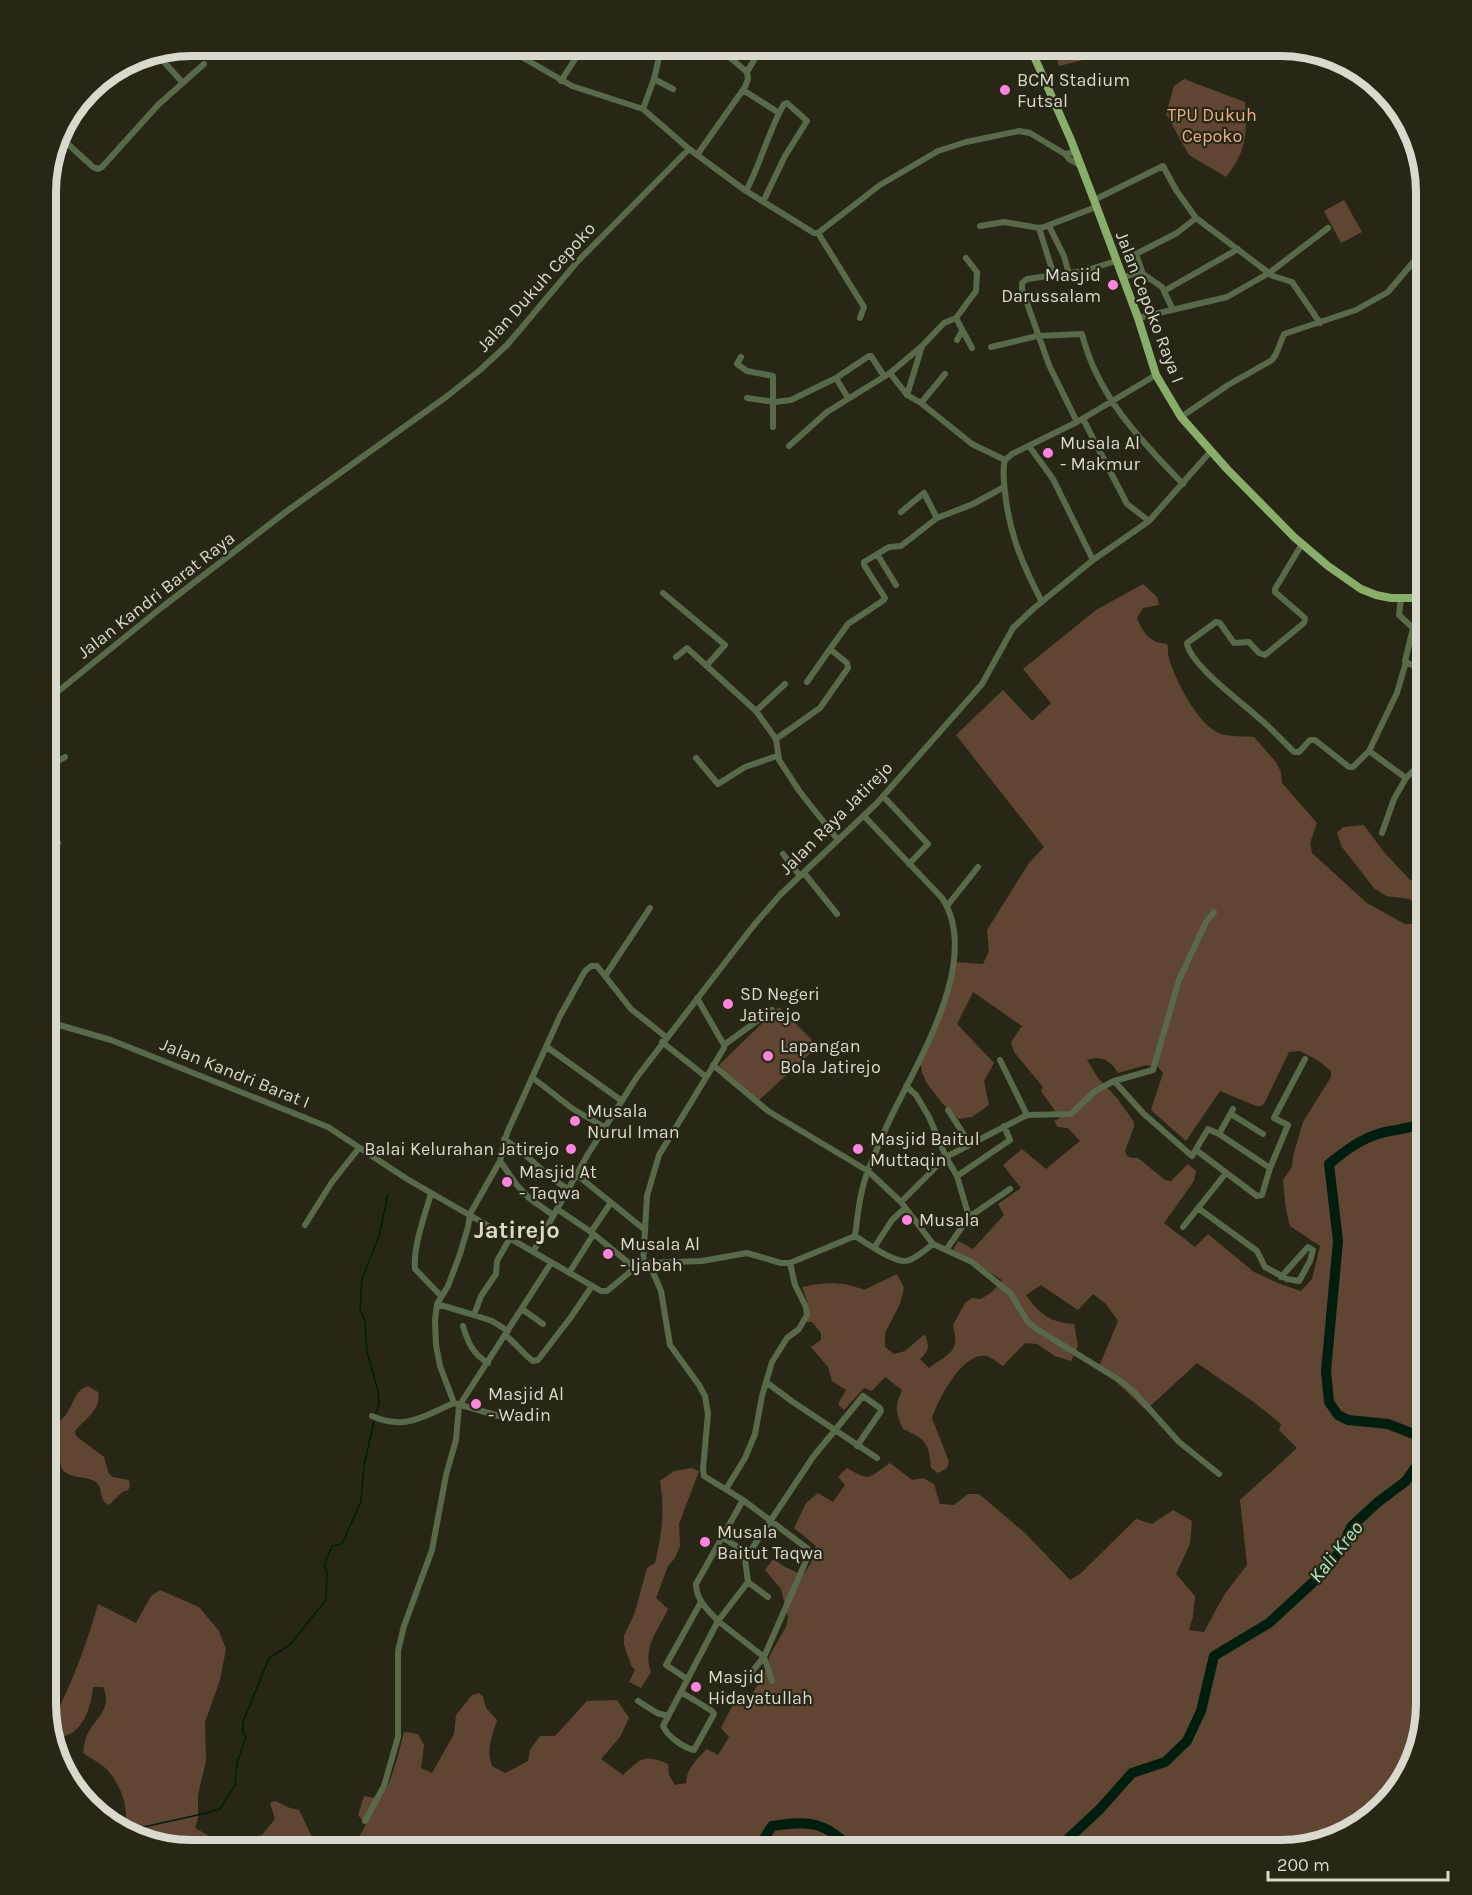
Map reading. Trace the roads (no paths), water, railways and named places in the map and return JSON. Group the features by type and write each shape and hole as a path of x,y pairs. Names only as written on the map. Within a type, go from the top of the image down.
{"main road":[{"name":"Jalan Cepoko Raya I","path":"1034,56 1095,204 1138,318 1156,375 1181,417 1211,452 1302,544 1361,590 1376,595 1416,598"}],"street":[{"path":"522,56 561,81 614,101 643,109 689,149 746,191 808,231 818,233 864,307 860,318"},
{"path":"561,81 577,56"},
{"path":"643,109 659,56"},
{"path":"728,56 747,72"},
{"path":"697,155 743,90 748,79 747,72 756,56"},
{"path":"161,59 183,83"},
{"path":"65,142 93,167 98,169 102,167 137,127 204,64"},
{"path":"654,79 673,89"},
{"path":"743,90 779,113"},
{"path":"746,191 779,113 787,103 807,121 785,156 763,202"},
{"path":"818,233 879,185 938,151 966,142 1019,131 1030,133 1080,165"},
{"name":"Jalan Dukuh Cepoko","path":"287,511 480,370 507,345 577,262 689,149"},
{"path":"1065,154 1074,152"},
{"path":"980,226 1004,222 1039,228 1050,226 1163,166 1176,190 1196,218 1275,278 1288,280 1295,284 1320,323"},
{"path":"1173,310 1164,291 1141,271 1136,256 1137,252 1177,233 1196,218"},
{"path":"1050,226 1064,256 1069,274"},
{"path":"1039,228 1054,276"},
{"path":"1138,318 1227,297 1269,273 1328,228"},
{"path":"1164,291 1238,249"},
{"path":"789,446 827,412 887,375 922,346 945,322 956,318 976,291 977,286 977,272 966,258"},
{"path":"1181,417 1228,385 1272,360 1284,334 1367,305 1388,292 1416,258"},
{"path":"1116,261 1069,274 1027,279 1022,283 1022,289 1037,336 1080,420 1127,504 1149,521"},
{"path":"1122,278 1141,271"},
{"path":"956,318 972,348"},
{"path":"957,340 962,331"},
{"path":"991,347 1037,336 1082,334 1092,365 1112,401 1157,457 1183,484"},
{"path":"907,395 922,346"},
{"path":"747,398 775,402 791,400 836,378 871,356 907,395 921,403 972,444 1005,460"},
{"path":"741,357 737,364 743,369 773,376 775,402 773,427"},
{"path":"921,403 945,374"},
{"path":"1042,602 1013,539 1004,488 1005,460 1012,454 1080,420 1156,375"},
{"path":"836,378 848,398"},
{"path":"1029,446 1053,479 1093,560"},
{"name":"Jalan Raya Jatirejo","path":"533,1252 568,1189 637,1077 754,925 802,874 884,796 982,684 1013,628 1093,560 1149,521 1211,452"},
{"path":"807,682 848,624 885,598 864,563 888,547 901,546 937,518 973,504 1004,488"},
{"path":"901,512 924,493 937,518"},
{"name":"Jalan Kandri Barat Raya","path":"56,693 161,608 287,511"},
{"path":"1302,544 1275,592 1305,618 1304,623 1265,655 1259,653 1249,642 1234,643 1218,622 1186,646 1218,684 1261,720 1294,752 1297,753 1310,740 1315,740 1353,767 1369,751 1397,693 1406,662 1413,628 1399,615 1401,598"},
{"path":"877,554 896,585"},
{"path":"663,593 725,645 707,665"},
{"path":"676,657 687,648 756,711 776,739 777,756 800,792 838,840"},
{"path":"776,739 820,708 848,668 846,663 830,649"},
{"path":"1406,662 1416,668"},
{"path":"756,711 785,684"},
{"path":"1369,751 1406,778"},
{"path":"696,758 718,784 752,764 777,756"},
{"path":"56,762 65,757"},
{"path":"1382,833 1394,799 1406,778 1416,768"},
{"path":"884,796 928,844 909,864"},
{"path":"855,1236 858,1206 868,1171 938,1020 954,961 954,928 947,906 864,816"},
{"path":"783,854 837,914"},
{"path":"947,906 978,867"},
{"path":"604,976 650,908"},
{"path":"874,1248 903,1205 946,1157 1027,1115 1071,1114 1089,1095 1114,1081 1153,1070 1179,980 1206,922 1214,912"},
{"path":"365,1821 384,1786 398,1737 398,1651 404,1626 432,1550 446,1475 456,1440 457,1404 440,1366 436,1345 437,1304 448,1286 460,1254 470,1214 500,1161 504,1139 560,1016 585,971 591,966 597,966 631,1009 705,1076"},
{"path":"697,998 724,1045"},
{"path":"746,1679 764,1658 809,1554 806,1546 770,1519 704,1476 708,1405 699,1385 670,1345 662,1291 646,1263 645,1230 647,1196 659,1155 724,1045 772,1010"},
{"name":"Jalan Kandri Barat I","path":"56,1024 111,1040 328,1127 405,1177 592,1286"},
{"path":"547,1047 622,1101"},
{"path":"1196,1150 1257,1196 1262,1195 1270,1168 1288,1125 1274,1118 1305,1059"},
{"path":"1000,1060 1027,1115"},
{"path":"713,1065 768,1111 868,1171 916,1219 933,1245 972,1262 1011,1294 1027,1321 1035,1328 1120,1381 1135,1393 1186,1448 1219,1474"},
{"path":"533,1078 584,1116 606,1128"},
{"path":"1114,1081 1144,1114 1189,1155 1192,1156 1208,1129 1270,1168"},
{"path":"906,1086 916,1095 929,1117 957,1176 969,1217"},
{"path":"948,1110 970,1144"},
{"path":"1219,1134 1232,1112 1263,1134"},
{"path":"957,1176 1010,1140 1004,1126"},
{"path":"504,1139 529,1157 552,1180 568,1189"},
{"path":"305,1225 332,1182 359,1148"},
{"path":"500,1161 529,1198 592,1234 635,1268"},
{"path":"1183,1227 1226,1173"},
{"path":"577,1175 645,1230"},
{"path":"945,1250 969,1217 1010,1190"},
{"path":"431,1192 417,1247 415,1265 416,1269 441,1296"},
{"path":"569,1273 610,1204"},
{"path":"1198,1208 1257,1251 1265,1267 1281,1276 1299,1281 1313,1250 1308,1247 1303,1251 1281,1276"},
{"path":"855,1236 874,1248 903,1261 933,1245"},
{"path":"437,1304 492,1321 533,1361 538,1360 592,1286 601,1291 608,1291 635,1268 646,1263 702,1261 747,1253 781,1263 790,1263 855,1236"},
{"path":"474,1315 481,1296 496,1274 497,1261 510,1238"},
{"path":"375,1417 402,1423 413,1422 457,1404 488,1363 551,1263"},
{"path":"726,1489 746,1458 755,1434 772,1362 787,1338 799,1329 807,1315 806,1307 795,1285 790,1263"},
{"path":"522,1309 543,1324"},
{"path":"463,1326 474,1354 488,1363"},
{"path":"766,1382 877,1458"},
{"path":"745,1558 813,1457 862,1396 881,1411 857,1446"},
{"path":"457,1404 499,1416 516,1418"},
{"path":"743,1500 696,1584 696,1590 701,1602 718,1621 764,1658 772,1681"},
{"path":"681,1692 714,1714 696,1749 688,1749 666,1732 663,1726 718,1621 748,1582 745,1558 738,1547 722,1537"},
{"path":"748,1582 768,1597"},
{"path":"687,1679 666,1665 701,1602"},
{"path":"638,1701 657,1713 668,1716"}],"waterway":[{"name":"Kali Kreo","path":"1416,1125 1371,1136 1329,1164 1338,1241 1326,1371 1329,1402 1338,1415 1348,1420 1388,1424 1416,1435"},
{"path":"375,1416 379,1404 378,1391 367,1352 365,1321 360,1309 362,1279 379,1236 388,1194"},
{"path":"138,1828 220,1809 235,1785 237,1763 246,1737 243,1733 243,1722 269,1658 290,1645 326,1600 327,1572 324,1565 332,1546 342,1544 361,1501 364,1466 374,1421"},
{"name":"Kali Kreo","path":"1067,1840 1100,1809 1132,1773 1165,1762 1187,1741 1201,1711 1214,1656 1269,1623 1322,1574 1340,1551 1351,1527 1378,1502 1406,1481 1416,1466"},
{"name":"Kali Kreo","path":"763,1840 772,1826 797,1823 817,1825 843,1840"}],"place":[{"name":"BCM Stadium Futsal","path":"1005,90"},
{"name":"Masjid Darussalam","path":"1113,285"},
{"name":"Musala Al - Makmur","path":"1048,453"},
{"name":"SD Negeri Jatirejo","path":"728,1004"},
{"name":"Lapangan Bola Jatirejo","path":"768,1056"},
{"name":"Musala Nurul Iman","path":"575,1121"},
{"name":"Balai Kelurahan Jatirejo","path":"571,1149"},
{"name":"Masjid Baitul Muttaqin","path":"858,1149"},
{"name":"Masjid At - Taqwa","path":"507,1182"},
{"name":"Musala","path":"907,1220"},
{"name":"Musala Al - Ijabah","path":"608,1254"},
{"name":"Masjid Al - Wadin","path":"476,1404"},
{"name":"Musala Baitut Taqwa","path":"705,1542"},
{"name":"Masjid Hidayatullah","path":"696,1687"}],"district":[{"name":"Jatirejo","path":"517,1230"}],"park label":[{"name":"TPU Dukuh Cepoko","path":"1212,125"}]}
